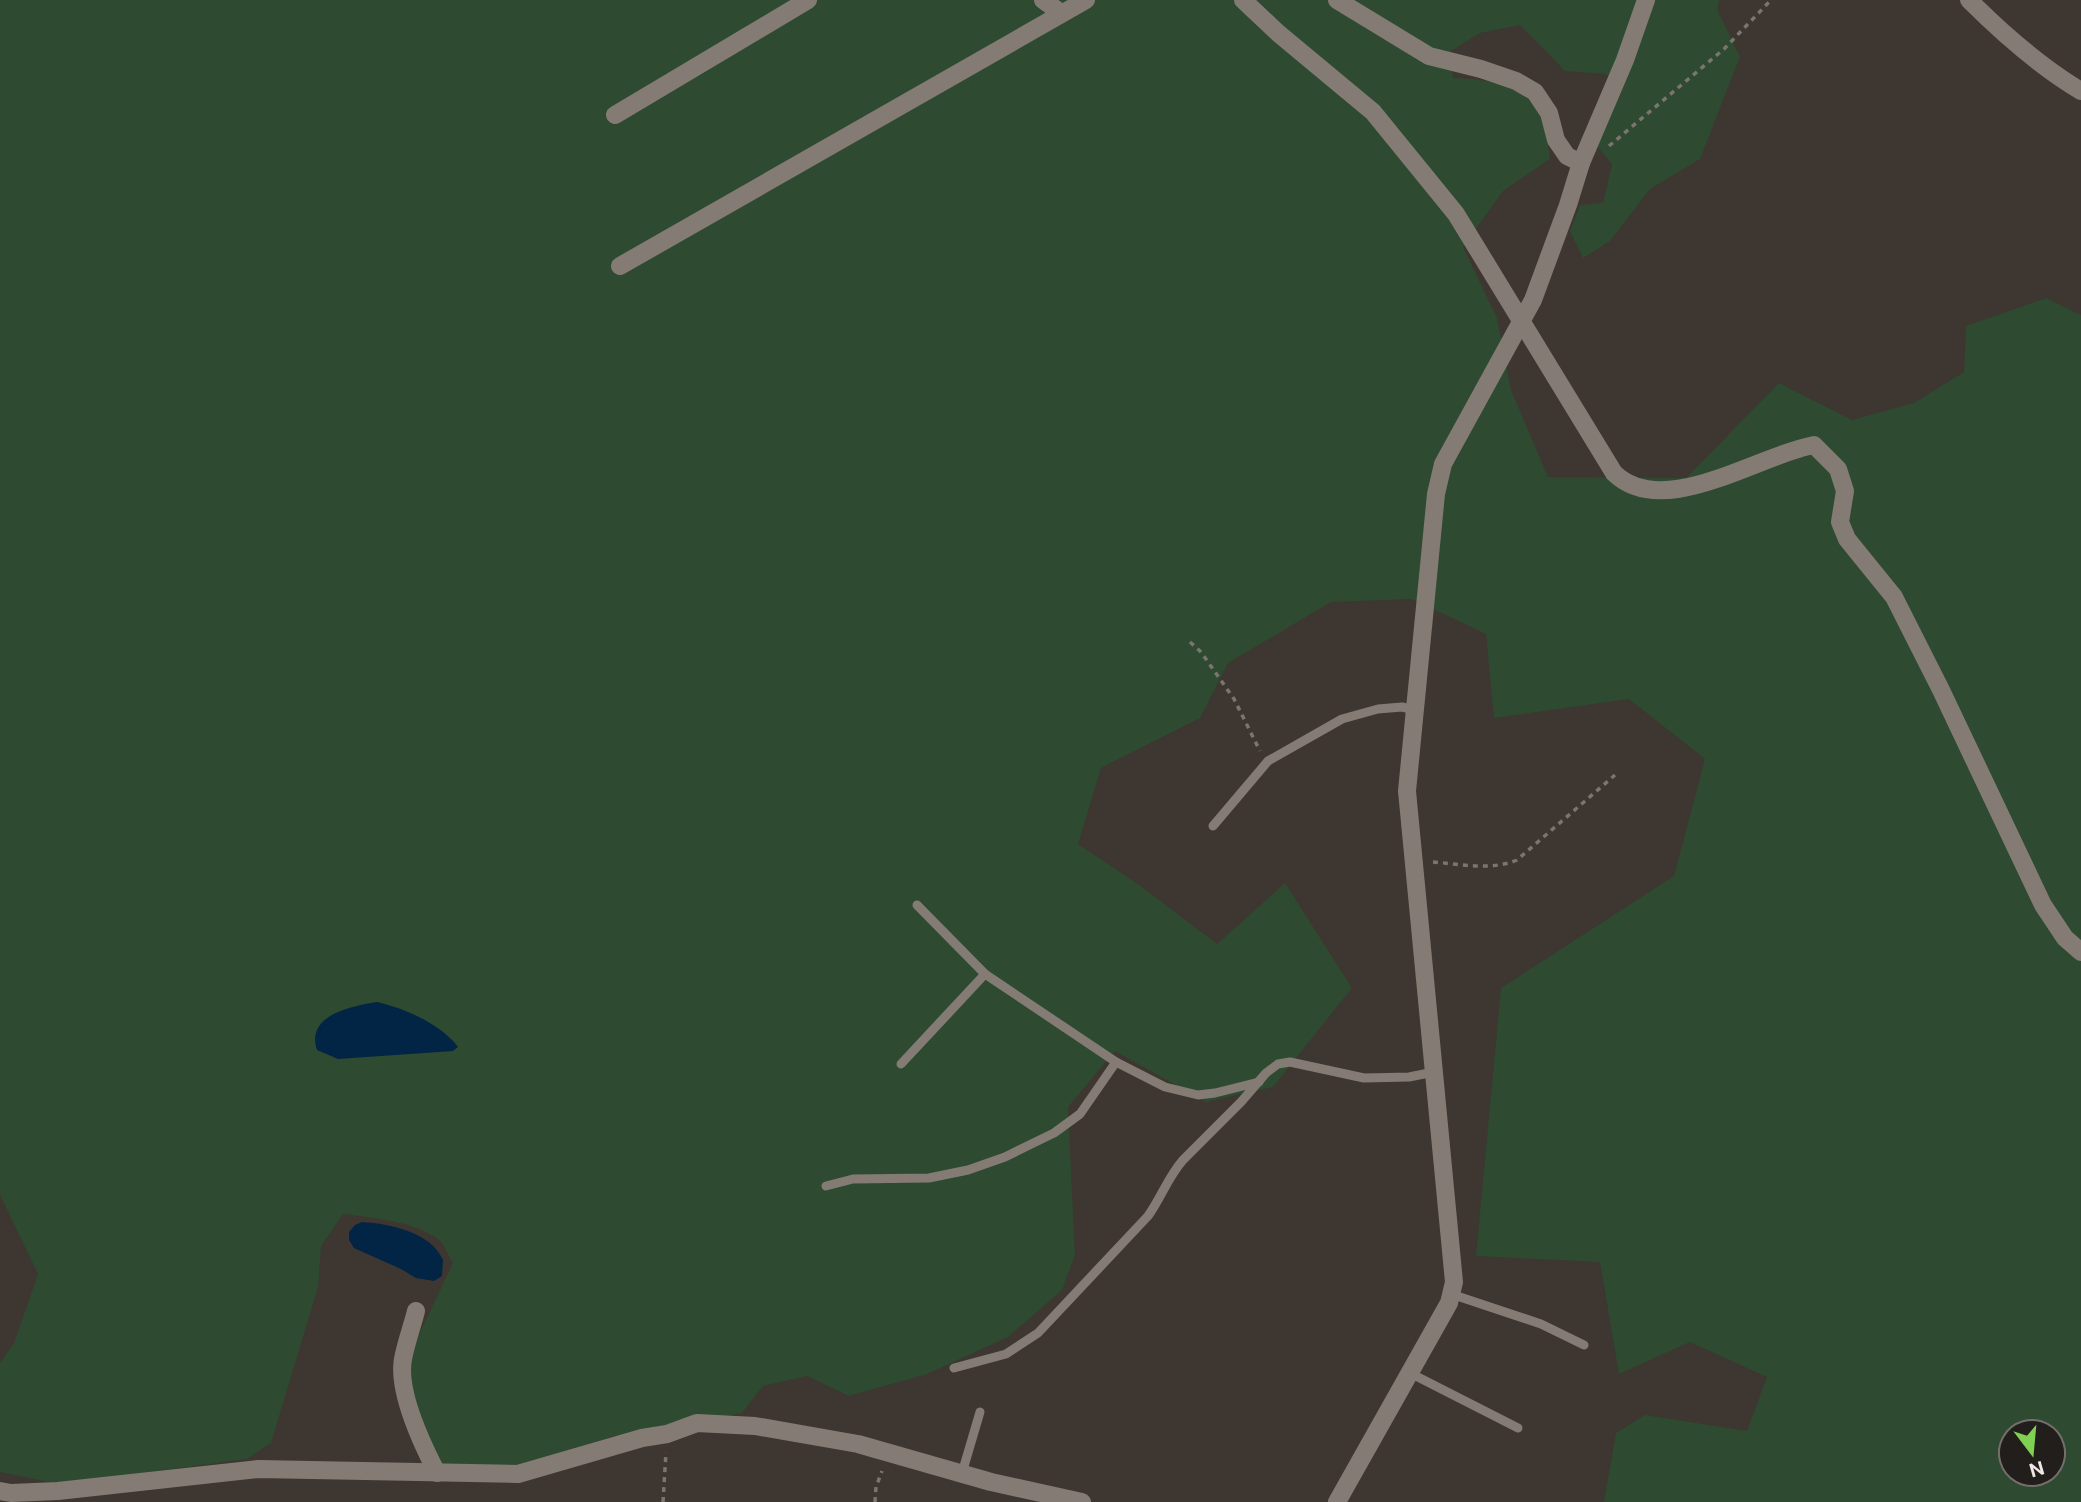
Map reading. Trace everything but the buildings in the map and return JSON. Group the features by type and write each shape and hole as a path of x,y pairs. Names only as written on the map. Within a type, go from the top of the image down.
{"street":[{"path":"615,115 808,0"},
{"path":"1043,0 1061,13"},
{"path":"620,266 1086,0"},
{"path":"1243,0 1373,112 1456,214 1614,473 1623,483 1658,492 1691,486 1724,477 1791,449 1814,445 1838,469 1845,491 1840,522 1847,539 1894,597 2043,905 2065,938 2081,952"},
{"path":"1337,0 1429,56 1481,69 1516,81 1535,92 1549,113 1556,140 1567,156 1581,163"},
{"path":"1337,1502 1449,1303 1454,1282 1407,791 1436,494 1443,464 1533,300 1581,163 1625,60 1646,0"},
{"path":"1969,0 2021,49 2050,72 2081,90"},
{"path":"416,1311 403,1362 404,1373 412,1418 437,1473"},
{"path":"0,1491 11,1493 58,1490 258,1469 518,1474 642,1438 667,1434 696,1423 755,1426 858,1444 991,1482 1082,1502"}],"lane":[{"path":"1213,826 1268,761 1342,719 1378,709 1402,707 1415,710"},
{"path":"917,905 985,974 1116,1062 1165,1087 1198,1096 1259,1082"},
{"path":"901,1063 985,974"},
{"path":"826,1186 853,1179 929,1178 968,1170 1005,1157 1054,1133 1080,1114 1116,1062"},
{"path":"954,1368 1006,1354 1038,1333 1148,1216 1182,1160 1278,1064 1290,1062 1364,1079 1409,1077 1434,1072"},
{"path":"1451,1294 1541,1324 1584,1345"},
{"path":"1410,1373 1518,1428"},
{"path":"962,1473 980,1412"}],"path":[{"path":"1581,163 1596,156 1724,49 1771,0"},
{"path":"1190,642 1201,652 1234,699 1256,745 1268,761"},
{"path":"1414,860 1483,866 1505,865 1517,859 1615,775"},
{"path":"663,1502 667,1434"},
{"path":"875,1502 876,1487 889,1452"}],"green space":[{"path":"0,0 1719,0 1717,9 1740,57 1700,159 1650,189 1610,241 1583,258 1570,231 1580,205 1603,203 1612,164 1594,143 1619,85 1605,74 1565,71 1520,25 1480,33 1451,51 1453,78 1503,85 1525,96 1541,116 1546,131 1550,159 1503,191 1463,247 1497,318 1511,390 1548,477 1686,478 1779,383 1852,420 1914,403 1964,372 1966,326 2046,298 2081,315 2081,1502 1604,1502 1616,1433 1645,1415 1747,1431 1767,1377 1690,1342 1619,1374 1600,1262 1476,1256 1501,988 1674,876 1705,759 1629,699 1494,718 1486,634 1412,599 1331,602 1228,663 1200,718 1101,768 1078,844 1138,884 1217,944 1285,883 1352,988 1273,1087 1206,1102 1115,1051 1068,1107 1075,1255 1062,1290 1008,1337 927,1374 849,1396 807,1376 763,1386 742,1413 614,1436 519,1468 439,1469 422,1435 407,1360 453,1263 442,1243 423,1230 396,1222 343,1214 321,1246 318,1287 271,1443 247,1459 59,1484 0,1472 0,1363 14,1343 38,1274 0,1195"}],"water":[{"path":"377,1002 399,1008 432,1024 458,1047 453,1051 338,1059 317,1050 315,1038 324,1020 355,1006"},
{"path":"362,1222 385,1225 419,1236 437,1250 443,1260 442,1276 434,1281 416,1278 354,1248 349,1240 349,1232"}]}
